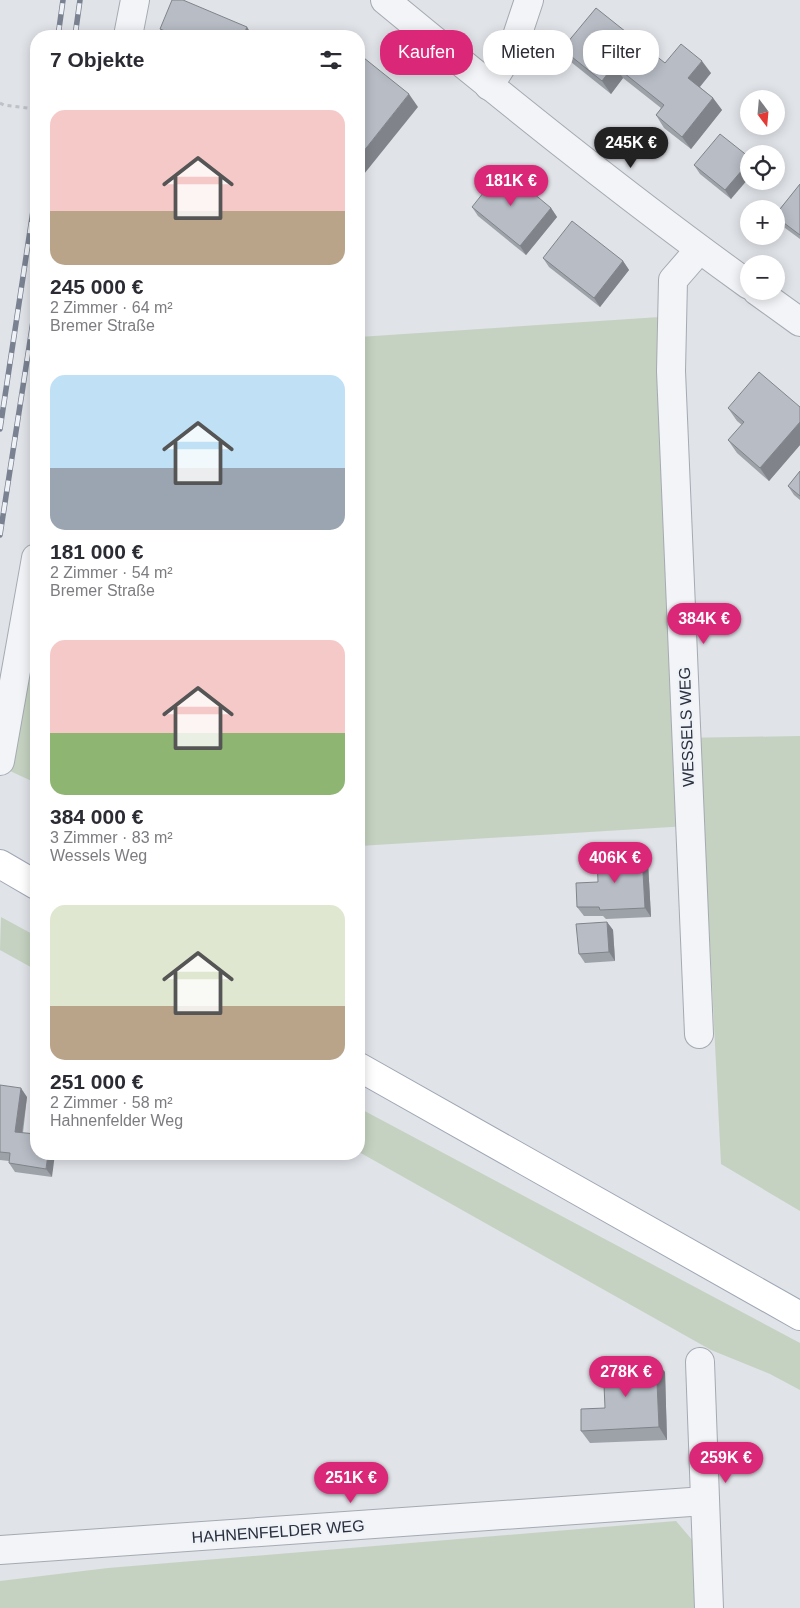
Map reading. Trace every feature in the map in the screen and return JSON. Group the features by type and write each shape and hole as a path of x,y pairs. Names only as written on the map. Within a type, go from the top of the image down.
{"main road":[{"path":"0,864 30,882"},
{"path":"365,1070 800,1316"}],"street":[{"path":"129,30 135,0"},
{"path":"385,0 489,86 699,250 740,279"},
{"path":"489,86 513,48 529,0"},
{"name":"WESSELS WEG","path":"699,250 673,280 671,371 699,1034"},
{"path":"769,300 800,322"},
{"path":"0,761 30,592"},
{"path":"700,1362 709,1608"},
{"name":"HAHNENFELDER WEG","path":"0,1550 705,1501"}],"path":[{"path":"0,103 4,106 28,108"}],"green space":[{"path":"660,317 680,738 800,736 800,1211 721,1164 704,825 365,846 365,337"},
{"path":"30,666 30,780 10,771"},
{"path":"1,917 30,933 30,967 0,950"},
{"path":"365,1111 800,1343 800,1390 770,1374 711,1350 365,1155"},
{"path":"676,1521 699,1548 701,1608 0,1608 0,1581 108,1568"}],"building":[{"path":"172,0 183,0 247,27 246,30 160,29"},
{"path":"596,8 624,30 583,30 583,66 573,58 573,36"},
{"path":"681,44 702,61 688,78 713,98 682,137 656,115 664,105 626,75 659,75 659,58 665,63"},
{"path":"365,59 380,71 380,75 385,75 409,94 365,149"},
{"path":"594,75 606,75 602,81"},
{"path":"720,134 740,150 740,172 725,190 694,165"},
{"path":"503,168 551,208 520,246 472,207"},
{"path":"800,184 800,235 785,224 785,203"},
{"path":"572,221 623,261 594,298 543,258"},
{"path":"759,372 800,407 800,422 760,468 728,440 744,422 728,408"},
{"path":"800,471 800,496 788,486"},
{"path":"642,854 645,908 600,910 599,907 577,907 576,883 598,882 597,856"},
{"path":"607,922 609,952 579,954 576,924"},
{"path":"0,1085 21,1088 15,1132 30,1133 30,1160 47,1160 46,1169 9,1163 10,1153 0,1152"},
{"path":"656,1360 659,1427 581,1431 581,1409 605,1408 603,1362"}],"railway":[{"path":"59,30 63,0"},
{"path":"76,30 80,0"},
{"path":"0,429 30,231"},
{"path":"0,535 30,341"}]}
